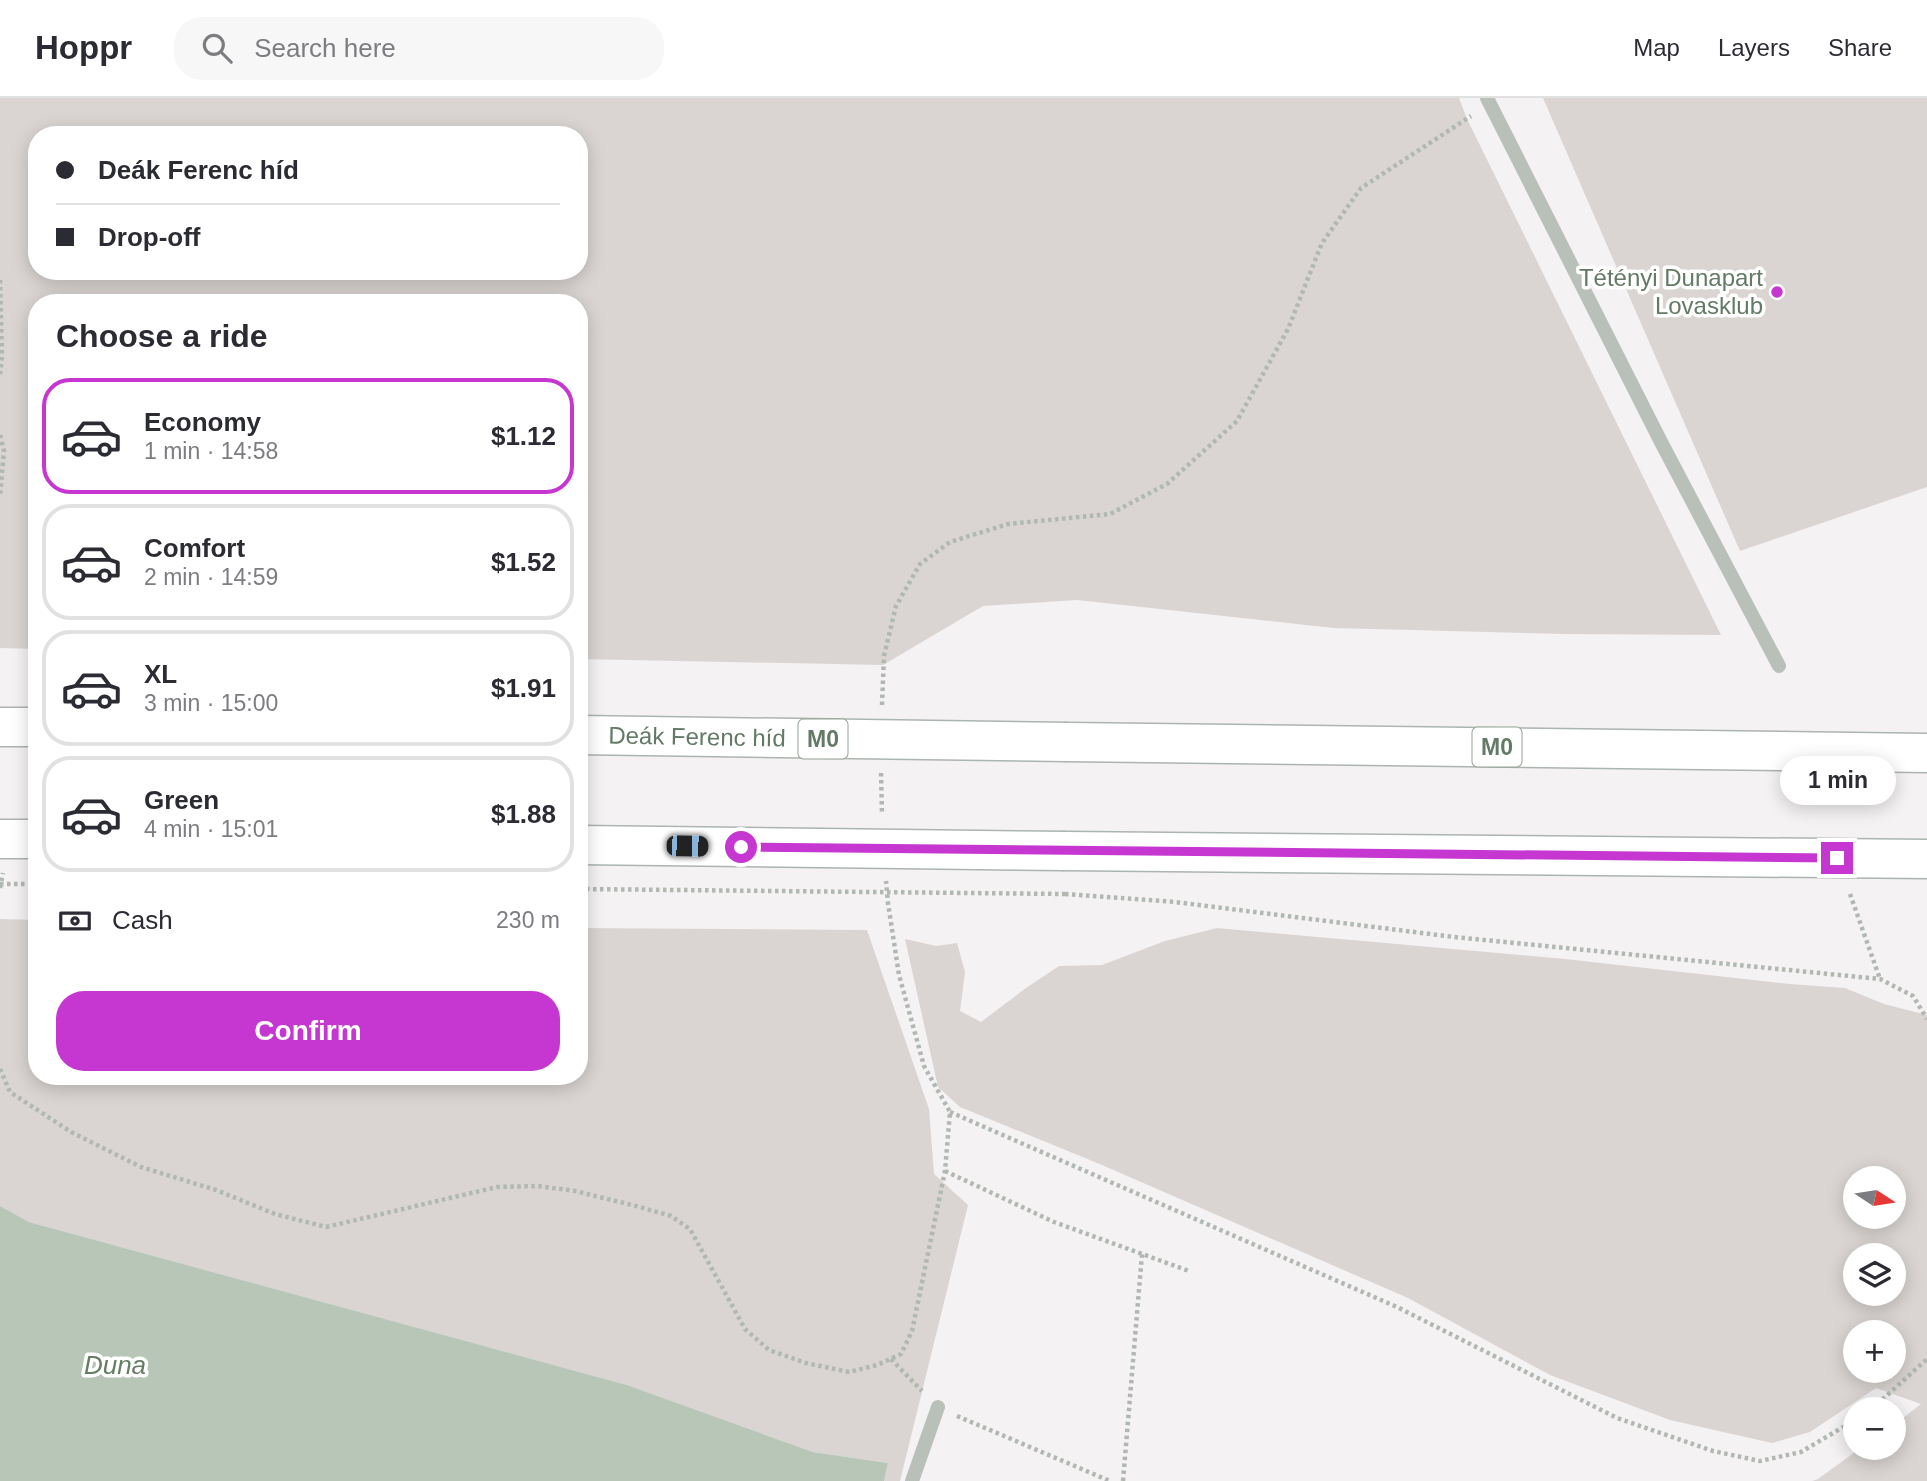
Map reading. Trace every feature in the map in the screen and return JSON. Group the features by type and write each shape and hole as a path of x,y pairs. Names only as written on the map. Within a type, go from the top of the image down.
{"highway":[{"path":"0,727 28,727"},
{"name":"Deák Ferenc híd","path":"588,735 1927,753"},
{"path":"0,839 28,839"},
{"path":"588,845 1927,859"}],"lane":[{"path":"1489,101 1661,442 1779,666"},
{"path":"912,1481 938,1408"}],"path":[{"path":"882,716 884,656 897,606 920,564 950,542 1008,524 1110,514 1167,484 1237,421 1288,329 1322,243 1361,187 1489,101"},
{"path":"0,280 0,375"},
{"path":"0,435 4,451 0,495"},
{"path":"881,767 882,821"},
{"path":"1837,858 1880,979"},
{"path":"0,1069 10,1092 71,1132 141,1167 216,1190 275,1214 326,1227 511,1186 538,1186 575,1191 671,1216 690,1229 745,1329 768,1350 806,1363 849,1372 877,1365 901,1354 912,1331 945,1171 950,1112 924,1066 899,975 886,876"},
{"path":"0,884 28,884"},
{"path":"588,889 1065,894 1175,902 1454,937 1880,979 1913,996 1927,1019"},
{"path":"950,1112 1397,1307 1617,1418 1713,1451 1760,1461 1801,1452 1843,1427"},
{"path":"945,1171 1054,1222 1189,1271"},
{"path":"1124,1481 1142,1254"},
{"path":"891,1359 938,1408 1110,1481"},
{"path":"1885,1397 1927,1359"}],"shaded area":[{"path":"0,98 1459,98 1721,635 1333,628 1077,600 983,606 883,665 588,659 588,294 28,294 28,649 0,648"},
{"name":"Tétényi Dunapart Lovasklub","path":"1543,98 1927,98 1927,487 1740,551"},
{"path":"0,919 28,920 28,1085 588,1085 588,928 867,930 929,1109 934,1174 968,1205 900,1481 884,1481 888,1463 813,1452 627,1385 29,1222 0,1206"},
{"path":"1217,928 1565,959 1845,988 1884,1004 1927,1015 1927,1481 1812,1481 1844,1460 1906,1460 1906,1416 1921,1404 1906,1397 1876,1388 1862,1397 1843,1397 1843,1410 1810,1432 1772,1443 1670,1420 1550,1375 1408,1298 1102,1165 960,1107 938,1087 905,939 936,946 957,943 965,972 960,1011 981,1022 1059,966 1102,965 1165,941"}],"water":[{"name":"Duna","path":"0,1206 29,1222 627,1385 813,1452 888,1463 884,1481 0,1481"}],"place":[{"name":"Tétényi Dunapart Lovasklub","path":"1777,292"}],"route":[{"path":"741,847 1837,858"}]}
